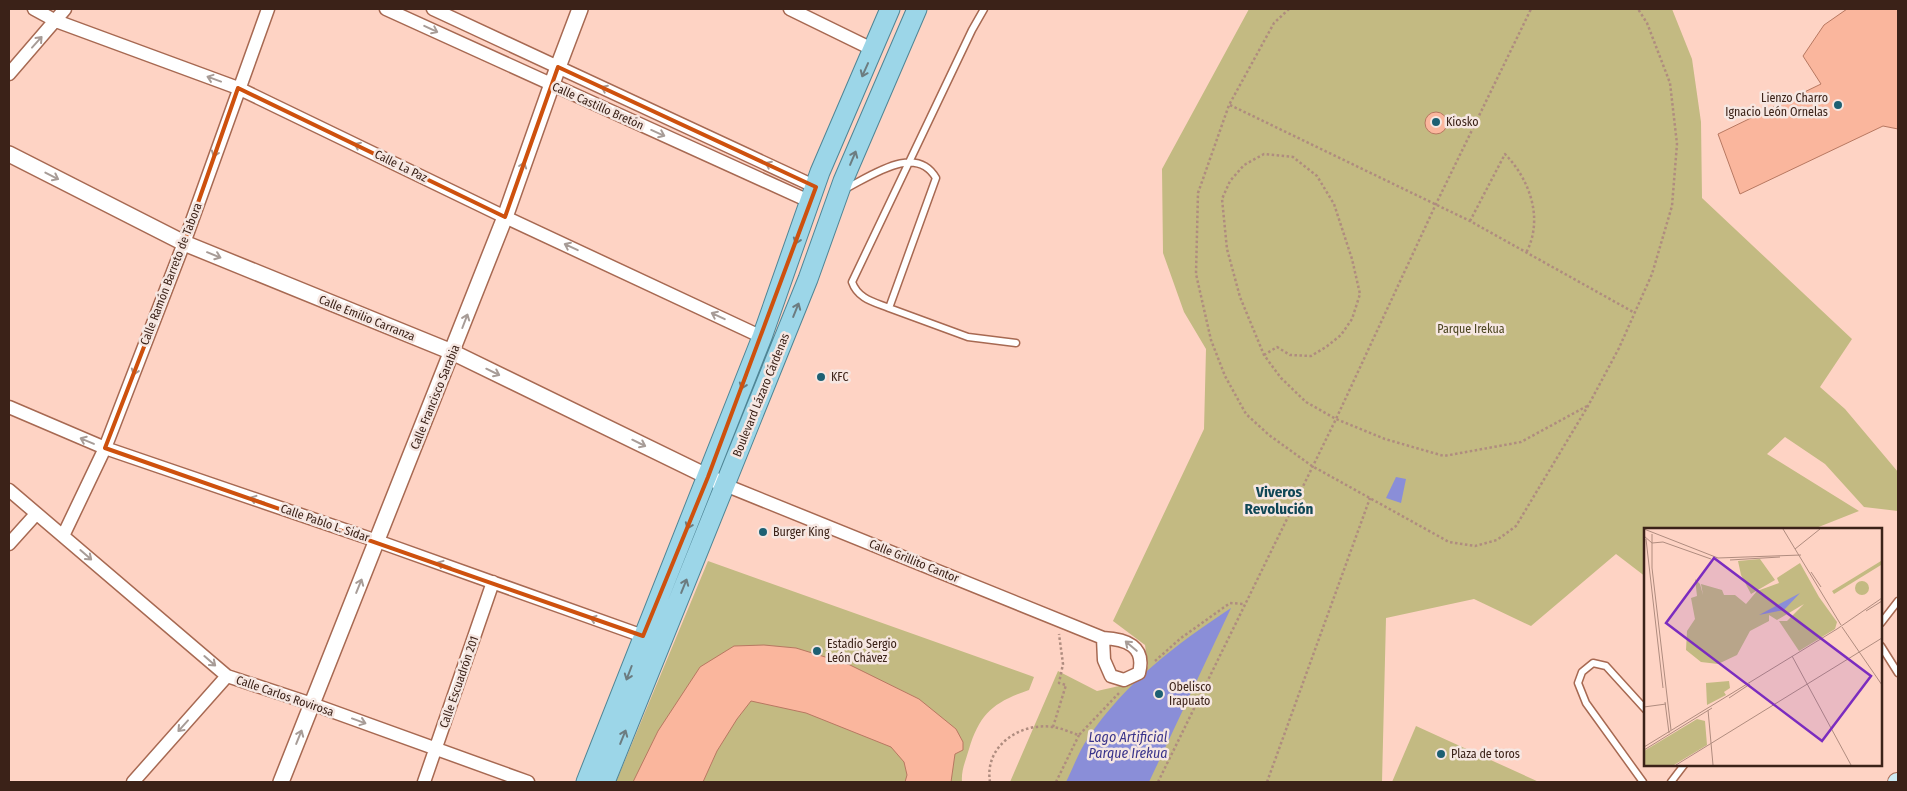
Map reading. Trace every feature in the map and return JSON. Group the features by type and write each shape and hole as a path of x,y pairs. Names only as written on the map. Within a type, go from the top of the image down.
{"main road":[{"name":"Boulevard Lázaro Cárdenas","path":"605,782 717,481 762,337 820,172 890,9"},
{"name":"Boulevard Lázaro Cárdenas","path":"586,782 643,636 717,481 808,279 839,192 917,9"}],"street":[{"name":"Calle La Paz","path":"34,9 56,21 238,88 505,217 762,337"},
{"path":"9,74 65,9"},
{"name":"Calle Ramón Barreto de Tabora","path":"64,536 105,448 184,243 238,88 268,9"},
{"name":"Calle Castillo Bretón","path":"386,9 551,85 813,195"},
{"name":"Calle Castillo Bretón","path":"433,9 558,67 813,195"},
{"name":"Calle Francisco Sarabia","path":"281,782 505,217 551,85 580,9"},
{"path":"790,9 874,50"},
{"name":"Calle Emilio Carranza","path":"9,154 184,243 452,352 717,481"},
{"name":"Calle Pablo L. Sidar","path":"9,407 105,448 377,541 643,636"},
{"name":"Calle Grillito Cantor","path":"717,481 1103,638"},
{"name":"Calle Carlos Rovirosa","path":"9,490 227,676 312,704 528,782"},
{"path":"9,544 36,514"},
{"name":"Calle Escuadrón 201","path":"424,782 493,582"},
{"path":"133,782 227,676"}],"lane":[{"path":"984,9 972,30 852,282 855,291 863,297 889,308 968,336 1016,343"},
{"path":"839,192 888,167 911,160 930,168 936,178 889,308"},
{"path":"1882,622 1898,601"},
{"path":"1882,648 1898,672"},
{"path":"1643,782 1586,703 1578,683 1582,672 1594,663 1606,666 1644,708"},
{"path":"1671,782 1683,766"}],"path":[{"path":"1289,9 1274,23 1230,105 1198,193 1196,274 1211,340 1225,376 1246,414 1269,435 1312,466 1449,542 1475,546 1497,540 1516,526 1588,406 1635,313 1652,274 1672,206 1677,144 1670,83 1647,23 1638,9"},
{"path":"1158,782 1336,419 1436,204 1531,9"},
{"path":"1230,105 1470,221 1635,313"},
{"path":"1264,354 1278,347 1290,355 1311,356 1326,347 1341,335 1352,319 1360,294 1352,259 1334,204 1317,176 1293,158 1264,154 1244,165 1230,181 1222,199 1226,249 1240,297 1264,354 1281,378 1306,402 1336,419 1385,439 1444,456 1521,442 1588,406"},
{"path":"1470,221 1505,154 1519,169 1529,192 1535,220 1532,242 1526,252"},
{"path":"1267,782 1370,498"},
{"path":"1053,727 1066,685 1059,683 1064,664 1059,633 1062,621"},
{"path":"1056,782 1079,735"}],"highlighted area":[{"path":"558,67 816,187 708,477 643,636 105,448 184,243 238,88 505,217"}],"green space":[{"name":"Parque Irekua","path":"1249,9 1672,9 1692,59 1701,122 1702,198 1852,339 1820,387 1845,409 1898,472 1898,511 1864,507 1825,464 1785,437 1767,454 1859,511 1816,528 1644,528 1644,575 1616,554 1531,626 1474,599 1386,618 1382,782 1010,782 1058,671 1097,691 1128,684 1148,666 1145,645 1113,621 1204,429 1206,349 1184,312 1163,253 1162,169"},
{"name":"Estadio Sergio León Chávez","path":"708,561 1034,677 1029,690 998,704 990,710 978,726 963,769 962,782 616,782"},
{"name":"Plaza de toros","path":"1416,726 1539,782 1392,782"}],"water":[{"path":"1396,477 1406,479 1401,503 1386,498"},
{"name":"Lago Artificial Parque Irekua","path":"1231,608 1149,782 1066,782 1085,743 1118,699 1171,651"}],"building":[{"name":"Lienzo Charro Ignacio León Ornelas","path":"1847,9 1898,9 1898,129 1883,126 1740,194 1718,134 1821,84 1803,56 1824,25"},
{"name":"Kiosko","path":"1436,112 1446,119 1447,123 1440,133 1436,134 1426,127 1425,123 1432,113"},
{"path":"764,645 796,648 848,664 919,699 956,729 963,742 963,750 955,754 951,782 905,782 907,775 904,762 891,747 806,713 751,701 717,751 703,782 633,782 658,731 700,667 734,646"}],"place":[{"name":"Lienzo Charro Ignacio León Ornelas","path":"1838,105"},
{"name":"Kiosko","path":"1436,122"},
{"name":"KFC","path":"821,377"},
{"name":"Burger King","path":"763,532"},
{"name":"Estadio Sergio León Chávez","path":"817,651"},
{"name":"Obelisco Irapuato","path":"1159,694"},
{"name":"Plaza de toros","path":"1441,754"}],"district":[{"name":"Viveros Revolución","path":"1279,500"}]}
